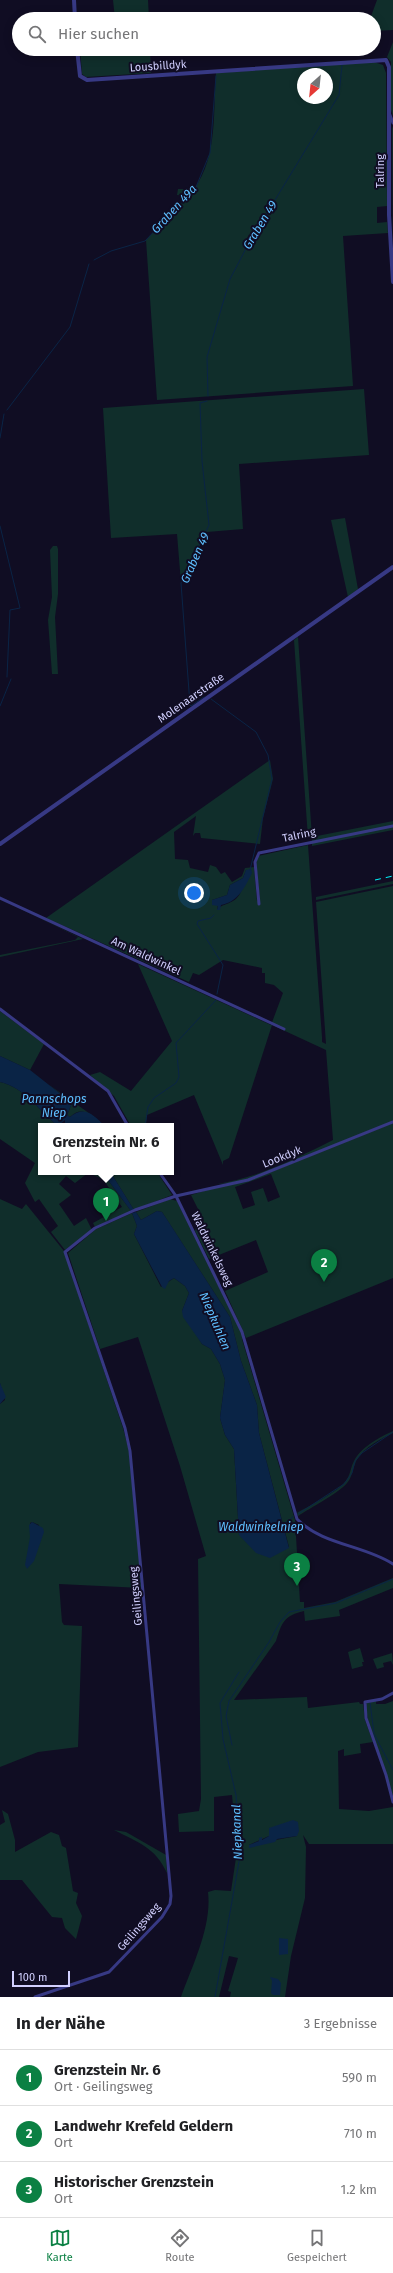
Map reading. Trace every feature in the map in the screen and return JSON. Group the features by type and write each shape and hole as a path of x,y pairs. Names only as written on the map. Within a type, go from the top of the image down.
{"street":[{"path":"74,0 75,12"},
{"name":"Lousbilldyk","path":"78,56 80,76 87,80 386,60"},
{"name":"Talring","path":"386,60 389,67 389,215 393,282"},
{"path":"389,112 393,123"},
{"name":"Molenaarstraße","path":"0,844 393,567"},
{"name":"Talring","path":"259,904 254,862 259,853 393,826"},
{"name":"Am Waldwinkel","path":"0,898 284,1029"},
{"path":"0,1009 108,1092 126,1123"},
{"name":"Lookdyk","path":"176,1196 248,1180 393,1122"},
{"name":"Waldwinkelsweg","path":"161,1175 176,1196 244,1337 297,1519 312,1532 381,1557 393,1564"},
{"name":"Geilingsweg","path":"35,1997 109,1972 162,1917 170,1904 171,1896 130,1451 65,1252 95,1228 133,1211 176,1196"},
{"path":"393,1693 382,1699 364,1702 366,1718 386,1774 393,1802"}],"green space":[{"path":"113,0 148,0 149,12 114,12"},
{"path":"377,0 393,0 393,30 381,31 381,12 373,12"},
{"path":"393,42 393,116 391,110 391,62 387,57"},
{"path":"81,56 150,56 151,73 86,77 82,74"},
{"path":"374,62 383,65 386,73 387,206 377,207 377,223 387,222 388,233 343,236 353,386 157,400 146,240 187,196 177,195 178,189 194,189 202,176 211,148 216,73"},
{"path":"392,126 393,129 393,247"},
{"path":"364,389 369,455 239,464 243,529 207,532 181,583 177,534 111,538 103,408"},
{"path":"345,518 358,589 348,597 331,520"},
{"path":"53,546 57,546 58,549 58,594 55,617 58,674 52,674 48,620 52,597 50,550"},
{"path":"298,637 312,837 308,838 294,640"},
{"path":"270,760 273,779 263,818 260,844 201,838 200,833 195,833 193,836 196,816 174,832 175,859 188,860 190,868 208,872 210,865 216,867 221,874 225,872 232,882 242,876 245,868 254,867 257,901 260,900 256,863 258,856 308,845 322,1042 326,1044 316,902 393,886 393,1121 249,1179 217,1184 262,1172 333,1140 326,1050 272,1025 229,1158 223,1161 223,1165 194,1095 147,1115 146,1123 129,1123 114,1096 90,1075 100,1072 131,1091 172,1041 138,964 271,1025 283,993 274,985 265,983 265,973 262,973 262,968 223,960 199,975 193,973 189,982 46,918","holes":["246,870 244,884 235,900 217,910 218,905 212,900 227,895 230,885 243,878"]},
{"path":"393,821 393,830 312,846 312,837"},
{"path":"393,881 393,884 316,900 316,897"},
{"path":"0,899 83,939 0,957 0,955 75,940 78,937"},
{"path":"0,1011 44,1044 30,1070 0,1056"},
{"path":"0,1082 25,1094 54,1123 38,1123 38,1175 85,1175 75,1183 66,1176 59,1184 71,1195 59,1204 74,1226 86,1218 92,1230 65,1250 51,1232 58,1226 39,1199 35,1202 25,1183 35,1163 0,1139"},
{"path":"48,1084 93,1116 81,1112 70,1117 67,1115 72,1103"},
{"path":"393,1123 393,1278 246,1338 225,1291 268,1272 256,1240 209,1259 195,1231 197,1225 204,1221 191,1195 223,1185 246,1182","holes":["271,1174 280,1197 268,1202 263,1188 251,1192 255,1205 243,1209 235,1187"]},
{"path":"93,1175 104,1175 131,1211 95,1227 93,1223 122,1207 103,1179"},
{"path":"112,1175 159,1175 172,1195 134,1210"},
{"path":"0,1199 22,1209 26,1204 64,1251 123,1428 129,1451 142,1588 59,1584 62,1622 64,1625 82,1626 78,1747 38,1752 0,1767 0,1404 5,1400 0,1383","holes":["32,1522 39,1525 30,1545 30,1523"]},
{"path":"170,1199 177,1201 244,1338 242,1339 295,1520 300,1602 304,1602 304,1608 335,1602 393,1578 393,1588 339,1610 340,1616 305,1621 304,1611 287,1618 280,1629 276,1641 234,1700 307,1697 308,1708 359,1702 360,1704 363,1704 365,1720 373,1742 360,1744 361,1753 344,1756 344,1749 338,1751 339,1809 369,1811 393,1807 393,1844 309,1844 303,1835 306,1847 305,1898 291,1956 285,1997 230,1997 231,1992 228,1991 238,1958 229,1956 219,1997 181,1997 196,1958 204,1931 207,1918 208,1892 215,1890 231,1891 237,1851 232,1795 214,1797 214,1831 179,1832 178,1814 199,1811 201,1799 198,1559 206,1556 180,1466 138,1337 100,1349 68,1253 96,1229 132,1213 137,1226 134,1234 161,1287 174,1278 185,1286 189,1293 182,1311 202,1344 211,1349 220,1364 225,1380 220,1418 225,1435 234,1449 239,1535 289,1547 259,1433 257,1405 241,1361 230,1317 162,1212 157,1211 141,1220 136,1212","holes":["269,1836 297,1836 249,1845"]},
{"path":"393,1431 393,1433 371,1445 361,1454 355,1464 350,1478 343,1487 298,1516 297,1513 328,1495 344,1483 348,1478 354,1461 361,1451 377,1439"},
{"path":"360,1648 364,1662 362,1662 363,1666 352,1669 348,1652"},
{"path":"392,1653 393,1665 391,1661 383,1663 384,1667 377,1669 373,1659"},
{"path":"376,1701 376,1704 385,1704 393,1701 393,1797 369,1725 367,1714 366,1703"},
{"path":"2,1810 8,1814 15,1840 15,1852 51,1832 59,1835 62,1846 66,1848 73,1891 78,1893 76,1903 82,1916 76,1939 65,1928 62,1918 52,1917 22,1880 0,1880 0,1825 5,1822"},
{"path":"114,1830 126,1832 166,1855 167,1873 152,1851 139,1842"}],"water":[{"path":"251,869 252,873 240,893 232,901 221,905 220,910 217,910 218,906 212,905 212,900 227,895 230,885 243,878 246,870"},
{"name":"Pannschops Niep","path":"0,1056 30,1070 72,1103 67,1115 70,1117 75,1113 85,1112 93,1115 102,1123 65,1123 65,1120 62,1123 54,1123 25,1094 0,1082"},
{"path":"104,1175 112,1175 134,1210 131,1211"},
{"name":"Waldwinkelniep","path":"157,1211 162,1212 230,1317 241,1361 257,1405 259,1433 289,1548 270,1558 256,1553 239,1535 234,1449 225,1435 220,1418 225,1380 220,1364 211,1349 202,1344 183,1317 182,1311 189,1293 185,1286 174,1278 169,1281 165,1289 162,1287 134,1234 137,1226 132,1213 136,1212 141,1220"},
{"path":"0,1383 6,1397 0,1404"},
{"path":"32,1522 43,1528 44,1532 34,1561 27,1569 25,1565 30,1537 29,1525"},
{"path":"293,1820 298,1822 299,1831 297,1836 277,1839 275,1842 249,1848 249,1845 259,1841 259,1838 262,1837 262,1840 269,1836 269,1828"},
{"path":"279,1938 288,1939 288,1954 279,1955"},
{"path":"270,1977 278,1979 281,1983 280,1995 273,1995 271,1993 272,1981"}],"waterway":[{"name":"Graben 49","path":"208,396 207,357 230,279 250,241 339,95 342,65"},
{"name":"Graben 49a","path":"94,260 111,251 145,241 196,187 210,153 216,76"},
{"name":"Graben 49a","path":"7,410 70,327 89,264"},
{"name":"Graben 49","path":"204,697 191,706 190,705 181,583 209,525 202,461 200,403 207,401"},
{"name":"Graben 49a","path":"0,438 4,414"},
{"name":"Graben 49a","path":"0,526 20,608 10,610 7,677"},
{"name":"Graben 49a","path":"0,706 11,679"},
{"name":"Graben 49","path":"211,699 256,732 268,755 272,779 250,870"},
{"name":"Graben 49","path":"214,915 211,918 198,921 197,924 223,965 217,994"},
{"name":"Graben 49","path":"145,1123 148,1107 154,1098 176,1083 179,1077 176,1043 216,1000"},
{"path":"298,1514 344,1484 352,1473 355,1461 362,1453 393,1432"},
{"path":"282,1525 293,1517"},
{"path":"232,1745 226,1716 229,1701 269,1642 280,1622 289,1612 336,1603 393,1579"},
{"name":"Niepkanal","path":"215,1997 240,1856 236,1795 223,1739 220,1703 239,1672"},
{"path":"370,1702 374,1734 393,1770"}],"railway":[{"path":"375,880 393,876"}],"place":[{"name":"Grenzstein Nr. 6","path":"106,1221"},
{"name":"Landwehr Krefeld Geldern","path":"324,1282"},
{"name":"Historischer Grenzstein","path":"297,1586"}],"water label":[{"name":"Niepkuhlen","path":"215,1321"}]}
